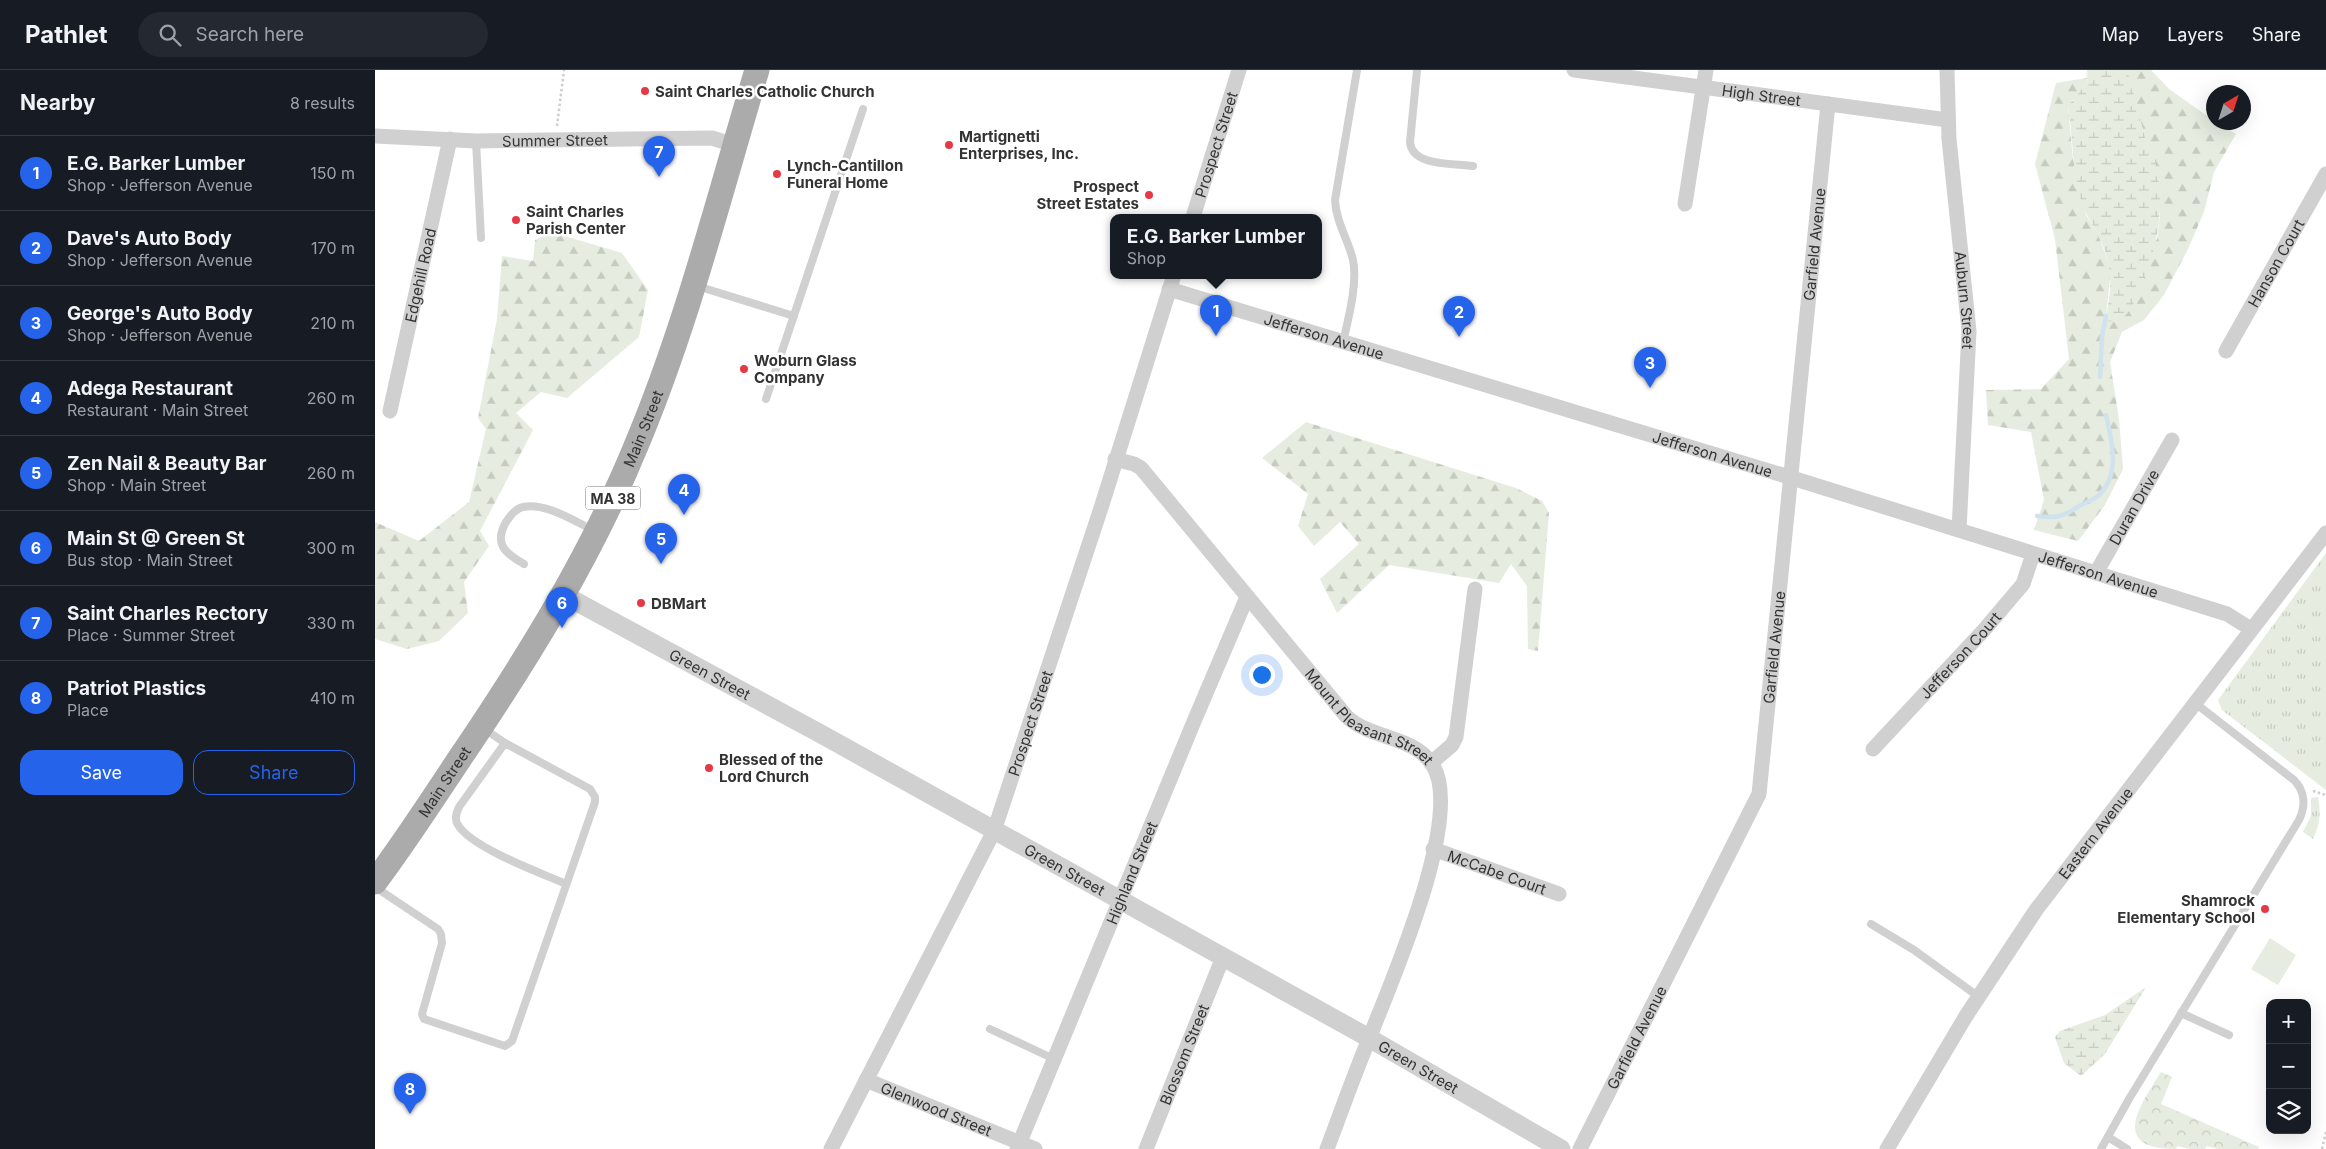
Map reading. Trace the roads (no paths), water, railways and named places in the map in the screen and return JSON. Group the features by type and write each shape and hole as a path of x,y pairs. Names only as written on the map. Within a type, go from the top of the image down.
{"main road":[{"name":"Main Street","path":"375,882 481,727 564,595 597,532 645,427 693,285 757,70"}],"street":[{"name":"Prospect Street","path":"1194,214 1239,70"},
{"name":"High Street","path":"1574,70 1948,120"},
{"path":"1685,204 1706,70"},
{"name":"Auburn Street","path":"1947,70 1948,120 1969,331 1959,530"},
{"name":"Garfield Avenue","path":"1580,1149 1759,794 1789,477 1828,104"},
{"name":"Summer Street","path":"375,136 476,141 711,138 734,145"},
{"name":"Edgehill Road","path":"390,411 450,139"},
{"name":"Hanson Court","path":"2226,351 2326,174"},
{"name":"Prospect Street","path":"831,1149 994,831 1172,282"},
{"name":"Jefferson Avenue","path":"1172,282 1343,342 1777,475 1789,477 2227,614 2251,629"},
{"name":"Duran Drive","path":"2096,573 2172,440"},
{"name":"Mount Pleasant Street","path":"1115,459 1141,468 1341,710 1354,723 1370,732 1410,745 1424,754 1439,778 1441,795 1433,849 1417,914 1327,1149"},
{"name":"Eastern Avenue","path":"1887,1149 1979,997 2036,910 2326,533"},
{"name":"Jefferson Court","path":"1873,749 1984,630 2024,582 2033,554"},
{"path":"1431,763 1452,744 1456,737 1475,589"},
{"name":"Green Street","path":"564,595 813,729 1369,1038 1561,1149"},
{"name":"Highland Street","path":"1018,1146 1247,597"},
{"name":"McCabe Court","path":"1433,849 1559,894"},
{"name":"Blossom Street","path":"1146,1149 1223,958"},
{"name":"Glenwood Street","path":"866,1080 1018,1146 1035,1149"}],"lane":[{"path":"1343,342 1349,315 1353,265 1337,216 1335,200 1357,70"},
{"path":"1417,70 1411,142 1412,151 1422,159 1473,166"},
{"path":"766,399 863,109"},
{"path":"476,141 481,238"},
{"path":"693,285 794,316"},
{"path":"524,564 504,549 500,541 500,534 514,512 522,506 544,508 597,532"},
{"path":"2101,1149 2181,1013 2299,820 2304,805 2301,789 2294,780 2195,703"},
{"path":"375,888 438,929 441,934 442,943 422,1014 424,1019 505,1046 512,1041 595,802 595,795 590,789 481,727"},
{"path":"505,742 459,807 456,814 458,825 474,839 502,856 566,884"},
{"path":"1871,924 1914,950 1979,997"},
{"path":"2181,1013 2229,1035"},
{"path":"990,1029 1054,1060"},
{"path":"2108,1137 2127,1149"}],"waterway":[{"path":"2100,377 2102,337 2106,316"},
{"path":"2037,516 2055,517 2065,514 2098,496 2105,488 2110,478 2113,457 2106,415"}],"place":[{"name":"Saint Charles Catholic Church","path":"645,91"},
{"name":"Martignetti Enterprises, Inc.","path":"949,145"},
{"name":"Lynch-Cantillon Funeral Home","path":"777,174"},
{"name":"Saint Charles Rectory","path":"659,177"},
{"name":"Prospect Street Estates","path":"1149,195"},
{"name":"Saint Charles Parish Center","path":"516,220"},
{"name":"E.G. Barker Lumber","path":"1216,336"},
{"name":"Dave's Auto Body","path":"1459,337"},
{"name":"Woburn Glass Company","path":"744,369"},
{"name":"George's Auto Body","path":"1650,388"},
{"name":"Adega Restaurant","path":"684,515"},
{"name":"Zen Nail & Beauty Bar","path":"661,564"},
{"name":"DBMart","path":"641,603"},
{"name":"Main St @ Green St","path":"562,628"},
{"name":"Blessed of the Lord Church","path":"709,768"},
{"name":"Shamrock Elementary School","path":"2265,909"},
{"name":"Patriot Plastics","path":"410,1114"}]}
